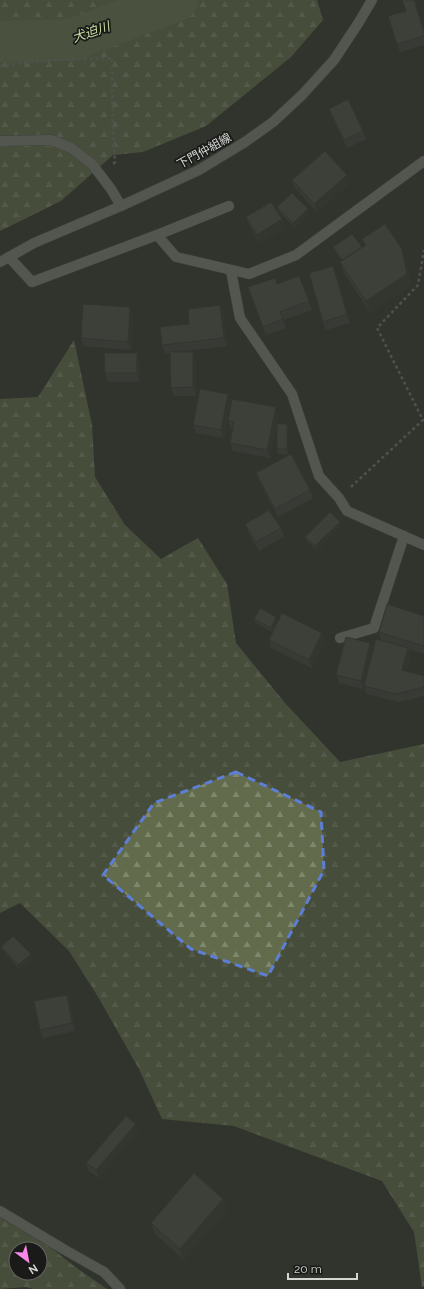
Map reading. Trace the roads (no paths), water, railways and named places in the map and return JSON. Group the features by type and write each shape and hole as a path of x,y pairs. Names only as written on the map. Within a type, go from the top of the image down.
{"street":[{"name":"下門仲組線","path":"4,260 34,243 121,206 199,170 245,142 273,122 302,95 334,60 372,0"},
{"path":"0,141 51,140 71,148 92,164 111,189 121,206"},
{"path":"157,234 176,257 249,274 296,255 424,161"},
{"path":"4,260 32,282 229,206"},
{"path":"231,271 240,318 292,394 319,476 339,498 347,511 424,545"},
{"path":"340,638 374,628 404,536"},
{"path":"0,1211 104,1272 120,1289"}],"waterway":[{"name":"犬迫川","path":"0,42 72,40 177,0"}]}
